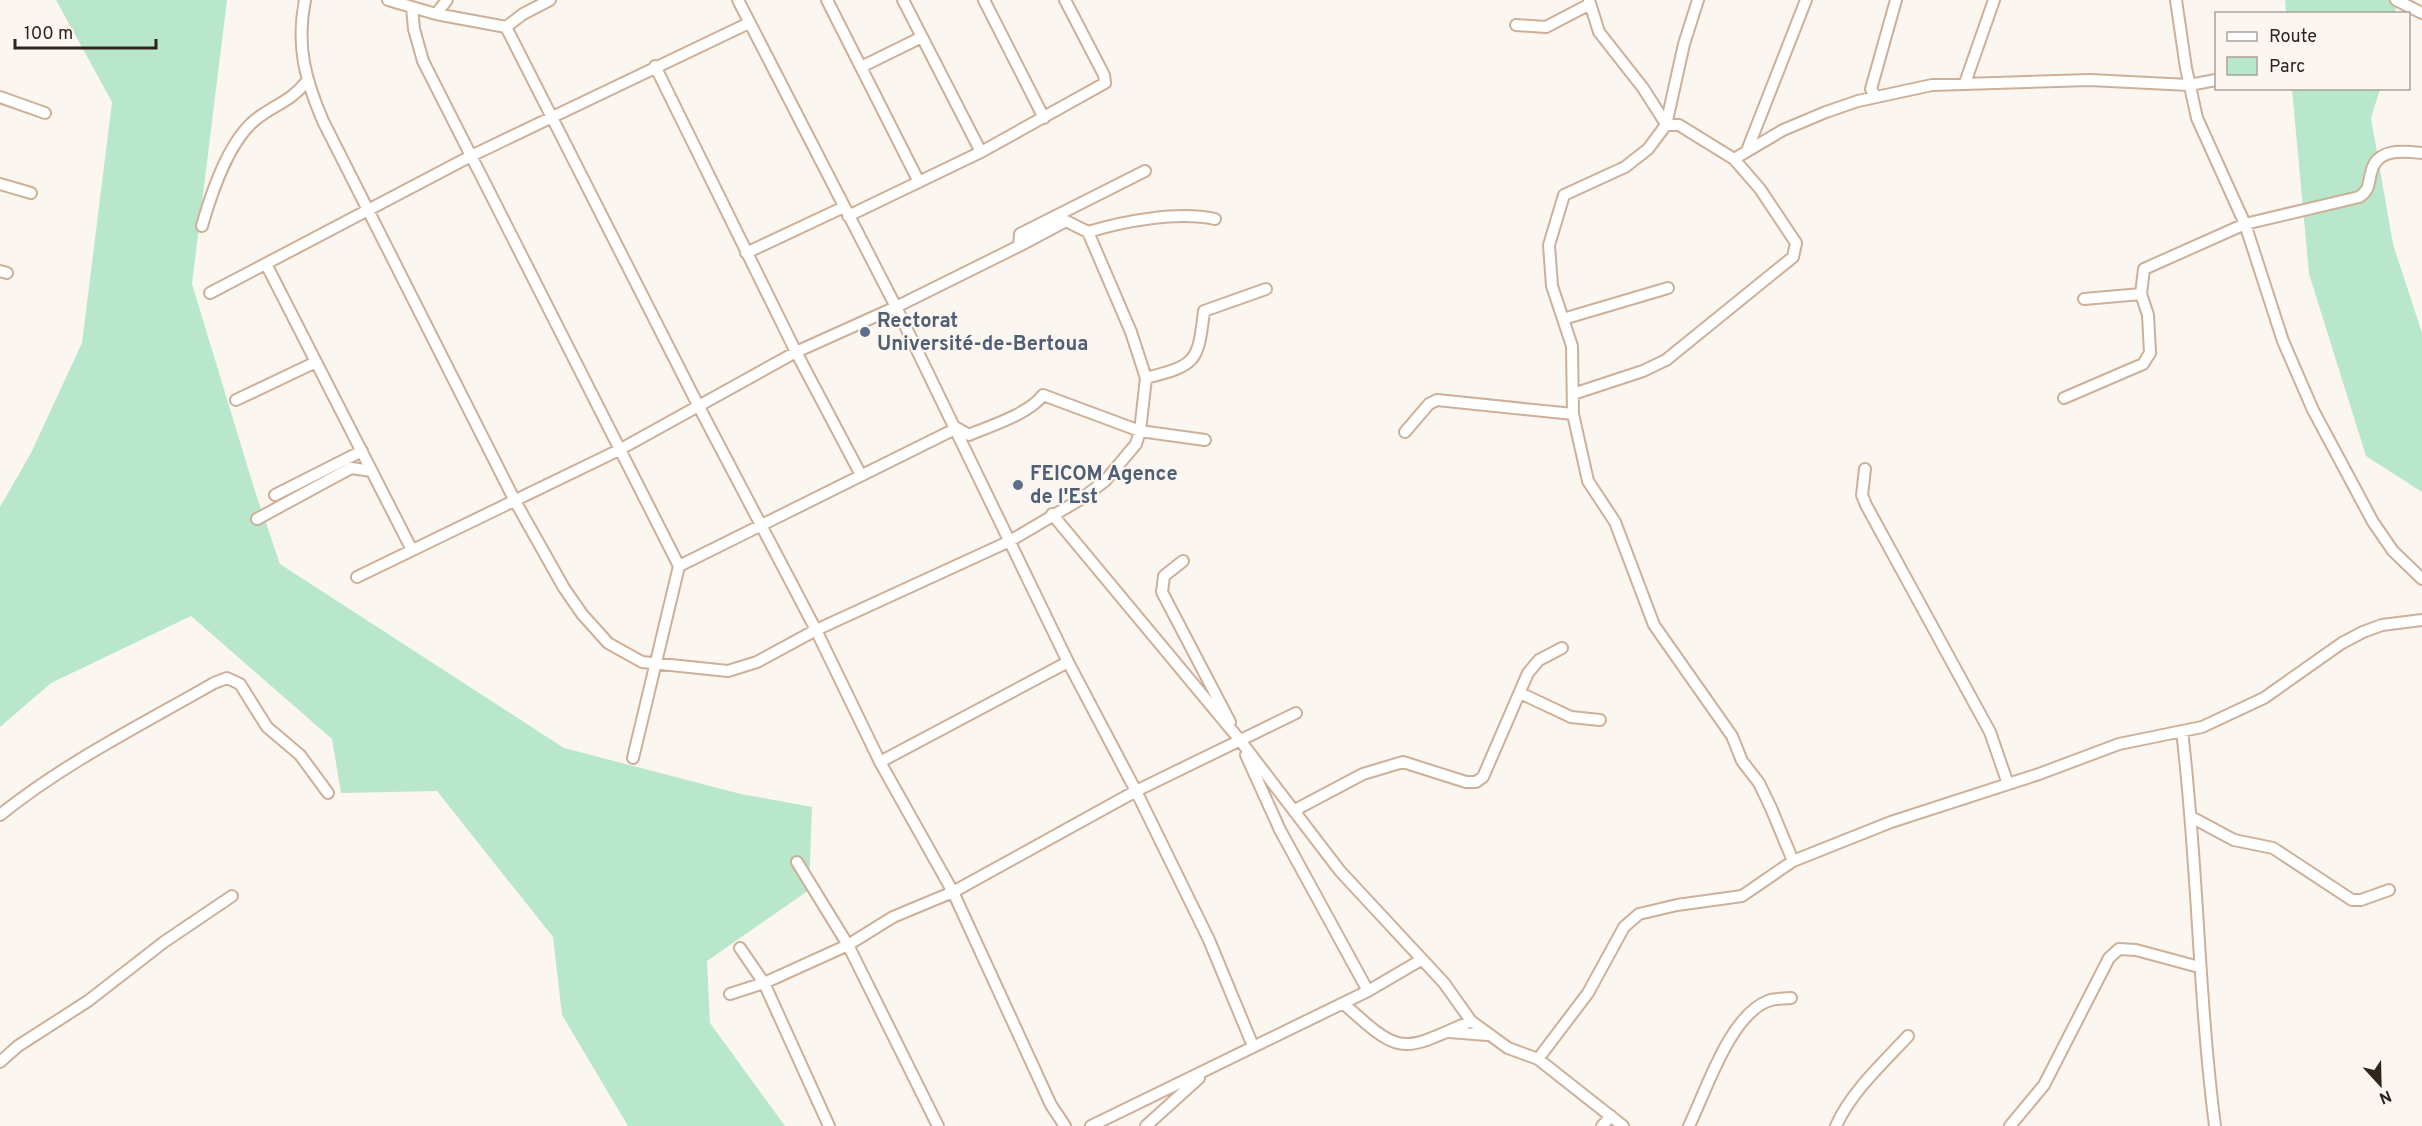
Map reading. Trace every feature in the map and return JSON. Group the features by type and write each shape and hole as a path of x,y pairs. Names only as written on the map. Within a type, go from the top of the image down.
{"street":[{"path":"305,0 301,43 306,82 515,501 582,614 608,643 642,662 728,671 757,662 816,630 1010,541 1052,514 1081,499 1104,481 1136,444 1140,431 1146,378 1131,332 1088,232 1066,221 896,308 796,352 619,450 515,501 357,577"},
{"path":"388,0 436,14 507,27 523,14 550,0"},
{"path":"436,14 447,0"},
{"path":"738,0 957,428 1068,662 1136,791 1209,940 1253,1046"},
{"path":"827,0 919,182"},
{"path":"903,0 981,152"},
{"path":"984,0 1044,118"},
{"path":"746,253 919,182 981,152 1105,83 1104,75 1065,0"},
{"path":"1698,0 1684,44 1666,125 1648,149 1625,167 1564,195 1549,245 1552,286 1572,346 1572,414 1587,481 1615,522 1654,625 1675,658 1721,717 1742,761 1759,783 1793,861"},
{"path":"1748,148 1806,0"},
{"path":"1876,97 1871,89 1896,0"},
{"path":"1965,83 1994,0"},
{"path":"2176,0 2189,85 2198,118 2245,224 2283,341 2313,410 2373,522 2393,551 2422,579"},
{"path":"2396,0 2422,13"},
{"path":"1516,25 1546,27 1590,2 1599,32 1643,88 1666,125"},
{"path":"412,7 414,30 423,61 679,566 633,758"},
{"path":"210,293 471,156 749,23"},
{"path":"507,27 698,405 816,630 880,762 953,892 1051,1105 1065,1126"},
{"path":"861,67 922,37"},
{"path":"655,66 746,253 861,475"},
{"path":"1734,159 1748,148 1783,130 1826,112 1876,97 1932,85 1965,83 2002,85 2100,80 2189,85 2215,80"},
{"path":"202,226 213,187 231,151 257,118 294,98 306,82"},
{"path":"0,97 45,113"},
{"path":"1573,394 1643,371 1666,360 1793,257 1796,243 1781,217 1734,159 1679,125 1666,125"},
{"path":"2064,398 2143,364 2150,353 2148,315 2141,294 2144,269 2205,244 2245,224 2359,197 2369,186 2371,171 2382,156 2388,152 2422,153"},
{"path":"1019,246 1020,234 1145,171"},
{"path":"0,184 31,193"},
{"path":"1088,232 1109,226 1194,215 1215,219"},
{"path":"266,264 412,550"},
{"path":"1563,319 1668,288"},
{"path":"1146,378 1182,369 1200,349 1204,311 1266,289"},
{"path":"2084,299 2141,294"},
{"path":"236,400 316,362"},
{"path":"957,428 969,435 1020,411 1038,401 1043,395 1140,431 1205,440"},
{"path":"1405,432 1429,404 1437,400 1572,414"},
{"path":"679,566 957,428"},
{"path":"275,495 362,451"},
{"path":"257,519 351,468 372,471"},
{"path":"1864,469 1862,495 1878,532 1985,722 2008,784"},
{"path":"1052,514 1239,740 1295,810 1340,872 1444,983 1472,1022 1508,1048 1538,1059 1623,1126"},
{"path":"1183,561 1164,576 1162,592 1239,740 1280,830 1368,991"},
{"path":"1538,1059 1588,993 1624,927 1639,914 1677,905 1742,896 1793,861 1891,822 2120,744 2171,731 2202,727 2264,698 2342,643 2362,632 2382,625 2422,620"},
{"path":"1295,810 1363,774 1403,762 1466,782 1476,782 1483,777 1527,673 1534,665 1562,648"},
{"path":"880,762 1068,662"},
{"path":"0,815 69,764 214,683 227,678 240,684 267,727 300,755 328,793"},
{"path":"1520,693 1571,717 1600,720"},
{"path":"730,994 764,983 848,945 893,917 953,892 1136,791 1296,713"},
{"path":"2182,731 2193,818 2199,967 2215,1126"},
{"path":"2193,818 2234,840 2273,848 2352,900 2361,900 2389,890"},
{"path":"797,862 848,945 938,1126"},
{"path":"0,1062 18,1046 88,1001 164,942 232,897"},
{"path":"740,948 764,983 829,1126"},
{"path":"2010,1126 2044,1085 2109,958 2119,949 2136,950 2199,967"},
{"path":"1091,1126 1368,991 1421,960"},
{"path":"1689,1126 1730,1038 1746,1014 1768,1001 1791,998"},
{"path":"1343,1003 1371,1028 1399,1045 1415,1045 1472,1022"},
{"path":"1448,1032 1487,1035"},
{"path":"1836,1126 1841,1115 1865,1084 1908,1036"},
{"path":"1146,1126 1197,1079 1253,1046"},
{"path":"1602,1126 1611,1116"}],"green space":[{"path":"56,0 227,0 192,284 254,488 280,564 564,748 741,794 812,807 809,890 707,961 710,1023 785,1126 628,1126 562,1015 553,937 437,791 341,793 332,739 191,616 51,683 0,727 0,507 31,453 82,343 112,102"},
{"path":"2285,0 2397,0 2395,12 2286,12"},
{"path":"2292,90 2380,90 2371,118 2393,244 2422,333 2422,492 2366,456 2309,274"}],"place":[{"name":"Rectorat Université-de-Bertoua","path":"865,332"},
{"name":"FEICOM Agence de l'Est","path":"1018,485"}]}
